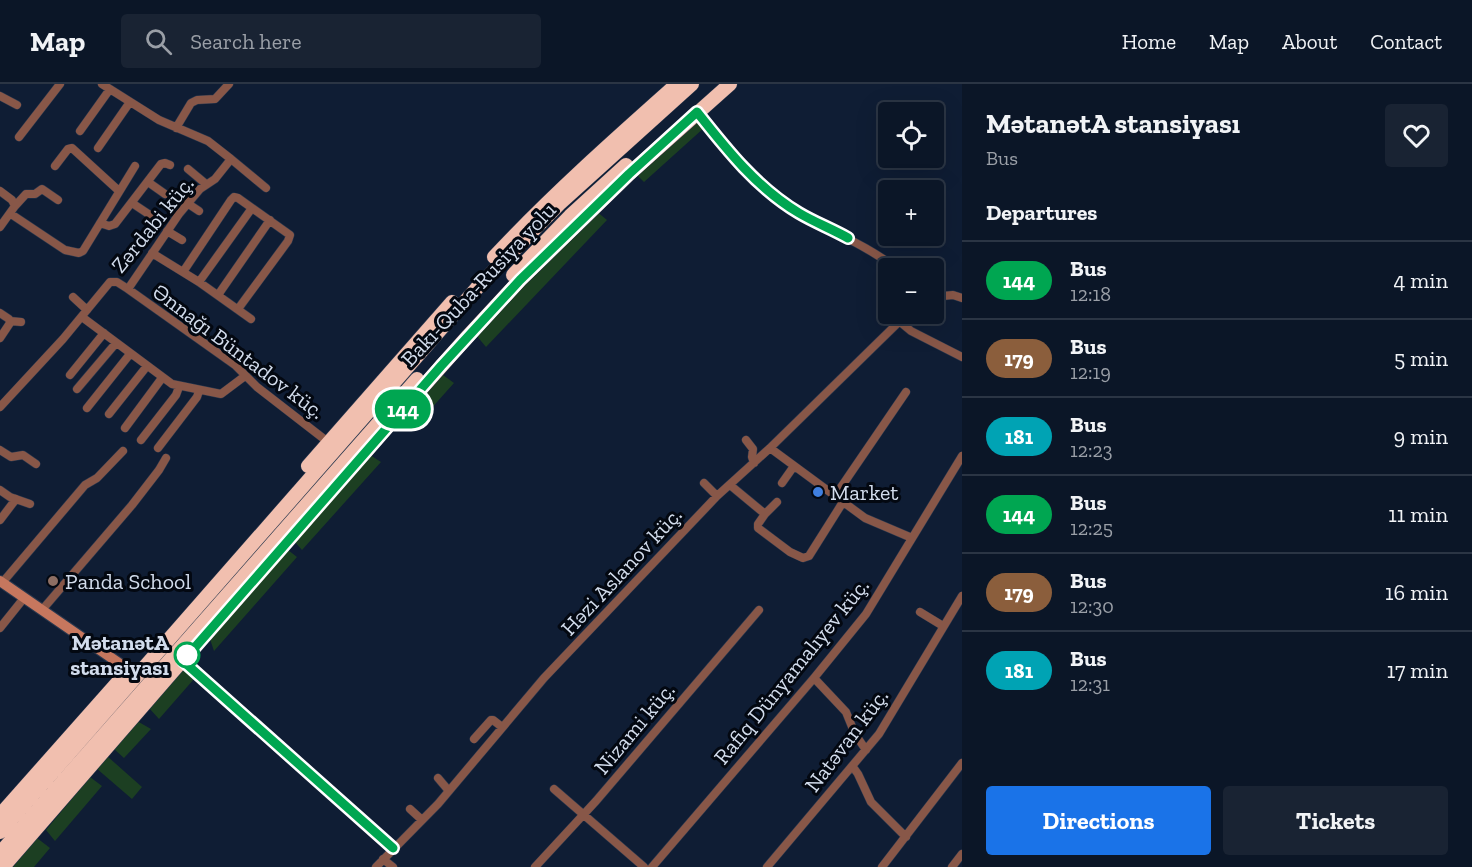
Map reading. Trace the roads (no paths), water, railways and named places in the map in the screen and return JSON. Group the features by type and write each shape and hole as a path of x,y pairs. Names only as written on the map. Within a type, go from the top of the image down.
{"highway":[{"path":"0,816 417,341 522,228 609,144 677,84"},
{"name":"Bakı-Quba-Rusiya yolu","path":"0,831 476,289 559,204 692,84"},
{"name":"Bakı-Quba-Rusiya yolu","path":"0,855 368,433 492,297 570,216 717,84"},
{"path":"3,867 441,366 520,280 629,174 730,84"},
{"path":"0,855 37,828"}],"street":[{"path":"19,137 60,84"},
{"path":"102,84 176,128 208,141 266,188"},
{"path":"176,128 194,100 215,99 229,84"},
{"path":"80,130 111,89"},
{"path":"0,96 17,105"},
{"path":"98,147 130,102"},
{"path":"697,112 733,156 761,184 799,213 848,238 880,258"},
{"path":"55,166 68,149 72,148 119,191"},
{"name":"Zərdabi küç.","path":"0,407 8,396 38,368 112,281 128,290 187,204 206,184 215,179 231,159"},
{"path":"100,223 113,225 163,163 170,165"},
{"path":"0,191 12,200 13,210 65,250 75,254 83,251 135,166"},
{"path":"188,169 206,184"},
{"path":"148,182 165,194"},
{"path":"0,227 26,194 35,194 42,189 58,200"},
{"path":"183,272 234,197 238,198 288,233 290,238 238,309"},
{"path":"132,203 153,218"},
{"path":"187,204 199,211"},
{"path":"199,282 252,208"},
{"path":"218,295 270,220"},
{"path":"167,231 182,240"},
{"path":"152,253 199,282 251,319"},
{"name":"Ənnağı Büntadov küç.","path":"128,290 224,357 257,387 328,442"},
{"path":"944,296 953,295 962,298"},
{"path":"73,297 84,313 104,333 162,378 179,387 221,394 245,376"},
{"path":"0,313 10,321 21,322"},
{"path":"0,338 10,325 10,321"},
{"name":"Həzi Aslanov küç.","path":"376,867 449,791 538,685 717,496 770,448 896,324"},
{"path":"903,324 911,331 962,357"},
{"path":"70,375 104,333"},
{"path":"77,389 116,343"},
{"path":"87,408 130,354"},
{"path":"109,414 147,366"},
{"path":"125,428 162,378"},
{"path":"141,440 176,395 179,387"},
{"path":"158,448 197,397 199,391"},
{"path":"835,496 906,392"},
{"path":"746,440 753,449 754,463"},
{"path":"770,448 871,521 895,529 912,538"},
{"path":"0,450 11,457 23,455 36,464"},
{"path":"123,451 97,478 85,485 1,582 129,670"},
{"name":"Rafiq Dünyamalıyev küç.","path":"652,867 866,614 962,456"},
{"path":"42,610 132,505 166,458"},
{"path":"782,483 794,466"},
{"path":"704,483 717,496"},
{"path":"730,485 765,514"},
{"path":"0,490 30,504"},
{"path":"0,520 16,499"},
{"path":"777,502 765,514 758,528 790,552 803,558 809,556 843,502"},
{"name":"Natəvan küç.","path":"767,867 853,767 892,714 962,596"},
{"path":"0,628 24,598"},
{"name":"Nizami küç.","path":"535,867 583,815 759,610"},
{"path":"920,612 943,626"},
{"path":"183,661 393,848"},
{"path":"814,678 846,712 855,734 866,750"},
{"path":"474,739 491,720 502,727"},
{"path":"882,867 962,763"},
{"path":"853,767 871,802 906,837"},
{"path":"438,778 449,791"},
{"path":"554,789 644,867"},
{"path":"410,808 422,820"},
{"path":"952,867 962,854"},
{"path":"383,859 393,867"}],"place":[{"name":"Market","path":"818,492"},
{"name":"Panda School","path":"53,581"},
{"name":"MətanətA stansiyası","path":"187,655"}]}
